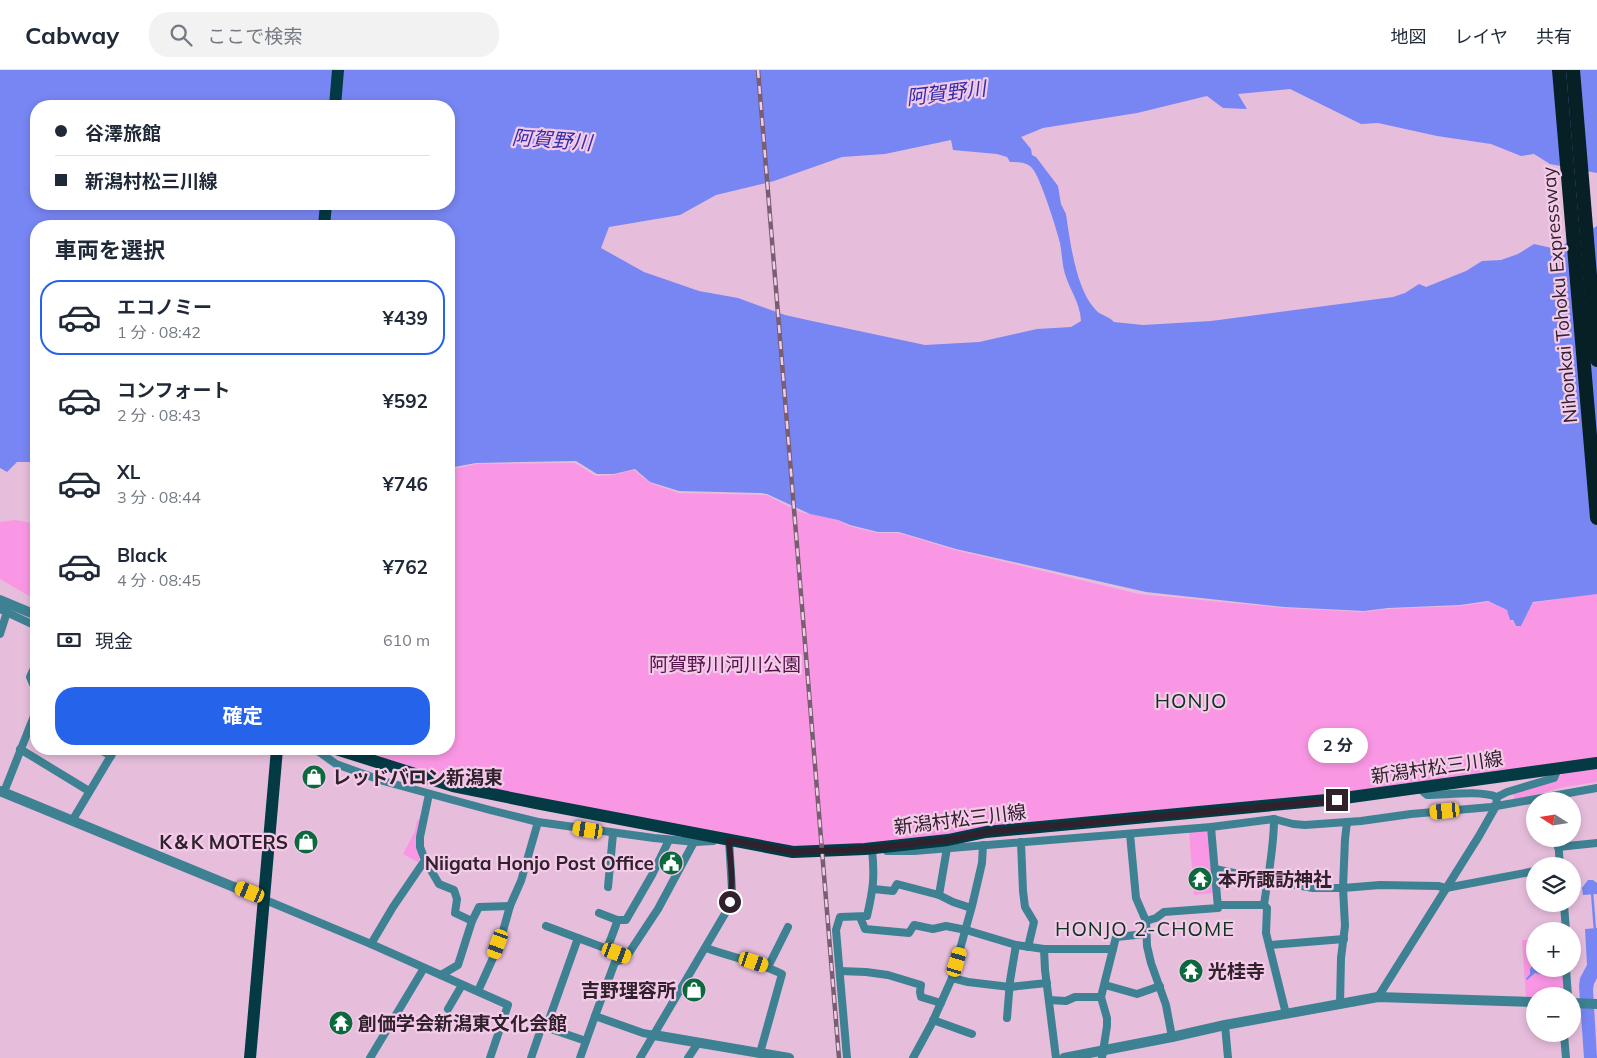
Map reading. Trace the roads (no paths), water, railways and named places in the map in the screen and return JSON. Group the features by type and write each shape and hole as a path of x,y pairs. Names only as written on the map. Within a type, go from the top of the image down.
{"highway":[{"name":"Nihonkai Tohoku Expressway","path":"1559,70 1597,518"},
{"name":"Nihonkai Tohoku Expressway","path":"1572,70 1597,360"}],"main road":[{"path":"336,100 338,70"},
{"path":"251,1057 276,755"},
{"name":"新潟村松三川線","path":"355,755 453,786 794,852 869,850 948,840 986,832 1337,800 1597,763"}],"street":[{"path":"0,600 30,612"},
{"path":"0,634 4,611 30,623"},
{"path":"30,725 2,791 371,944 508,1005 490,1058"},
{"path":"20,749 89,791"},
{"path":"72,821 111,755"},
{"path":"323,755 336,764 383,781 538,822 613,834 669,840 694,842 729,840 732,890 726,912 640,1058"},
{"path":"1419,788 1427,795 1465,794 1492,795 1497,797 1507,792 1554,778 1558,769"},
{"path":"1581,792 1597,788"},
{"path":"429,794 420,837 420,847 424,860 439,884 454,890 457,898 455,913 472,921"},
{"path":"1378,997 1496,806 1497,797"},
{"path":"847,1058 836,930 840,917 867,916 875,872 869,850 898,852 1211,827 1274,819 1305,825 1347,822 1526,802"},
{"path":"1274,819 1273,847 1264,905 1267,908 1266,933 1286,1014"},
{"path":"478,991 521,881 538,822"},
{"path":"1340,1004 1340,958 1345,926 1343,888 1347,822"},
{"path":"1211,827 1218,905"},
{"path":"608,887 613,834"},
{"path":"1130,834 1136,898 1146,921 1147,946 1166,1005 1172,1037"},
{"path":"599,913 617,920 626,920 652,875 669,840"},
{"path":"580,1058 615,962 624,959 658,909 694,842"},
{"path":"1021,842 1025,907 1034,922 1028,947"},
{"path":"1581,843 1597,843"},
{"path":"913,1058 952,978 966,930 982,862 983,845"},
{"path":"939,895 947,848"},
{"path":"371,944 424,860"},
{"path":"1215,869 1313,888 1380,885 1438,886 1446,888 1526,874"},
{"path":"873,889 892,891 897,884 939,895 952,902 971,908"},
{"path":"1146,921 1156,918 1164,912 1218,908 1218,905 1264,905"},
{"path":"441,975 458,965 472,921 479,908 510,906"},
{"path":"860,917 864,928 892,933 909,933 914,925 933,929 946,926 1028,947 1044,949 1114,949"},
{"path":"607,949 617,920"},
{"path":"546,926 626,956"},
{"path":"768,967 788,927"},
{"path":"1104,1054 1107,1018 1101,997 1116,937 1146,934"},
{"path":"546,1028 578,938"},
{"path":"1269,945 1344,939"},
{"path":"1007,1018 1010,981 1016,945"},
{"path":"706,948 768,967 782,974 757,1055"},
{"path":"1044,949 1048,1000 1056,1058"},
{"path":"370,1058 424,968"},
{"path":"840,972 866,972 888,975 921,985 920,992 922,997 941,1003"},
{"path":"952,978 1010,987 1047,983"},
{"path":"448,1009 462,984"},
{"path":"1105,984 1137,994 1160,986"},
{"path":"1048,1000 1066,1001 1075,997 1101,997"},
{"path":"1064,1058 1104,1054 1225,1025 1378,997 1526,1002"},
{"path":"1581,1003 1597,1004"},
{"path":"595,1016 643,1033 757,1055 789,1058"},
{"path":"933,1020 972,1034"},
{"path":"1225,1025 1228,1058"},
{"path":"531,1058 542,1026 586,1041"},
{"path":"1565,1042 1566,1058"},
{"path":"688,1058 698,1043"}],"water":[{"name":"阿賀野川","path":"0,70 1597,70 1597,173 1550,164 1534,154 1521,156 1491,144 1437,136 1378,123 1361,124 1290,89 1238,94 1247,109 1223,108 1207,96 1137,113 1043,128 1021,137 1031,149 1032,155 1036,157 1058,186 1061,204 1066,214 1075,264 1088,300 1097,311 1114,322 1143,325 1211,321 1393,297 1405,293 1419,284 1426,287 1466,271 1482,261 1501,260 1518,254 1534,244 1556,249 1597,226 1597,594 1533,602 1521,626 1516,626 1513,620 1510,620 1507,610 1488,601 1460,605 1364,611 1284,607 1146,592 956,549 899,532 878,532 850,525 838,520 810,514 767,494 679,491 650,482 635,469 614,474 597,474 576,461 476,463 455,467 455,220 30,220 30,462 17,462 7,472 0,468","holes":["951,140 953,150 997,154 1007,157 1010,162 1025,163 1032,168 1052,216 1060,243 1065,274 1079,308 1081,321 1071,327 1037,329 979,342 925,345 785,315 738,298 699,291 644,272 601,248 609,227 680,215 716,195 774,181 842,157 885,154"]},
{"path":"1588,880 1593,880 1597,883 1597,894 1583,895 1582,888"},
{"path":"1597,928 1597,978 1593,989 1597,1058 1584,1058 1581,987 1579,986 1580,978 1587,965 1585,929"}],"waterway":[{"path":"1592,892 1595,931"}],"railway":[{"path":"758,70 839,1058"}],"place":[{"name":"レッドバロン新潟東","path":"314,777"},
{"name":"K＆K MOTERS","path":"306,842"},
{"name":"Niigata Honjo Post Office","path":"671,863"},
{"name":"本所諏訪神社","path":"1200,879"},
{"name":"光桂寺","path":"1191,971"},
{"name":"吉野理容所","path":"694,990"},
{"name":"創価学会新潟東文化会館","path":"341,1023"}],"district":[{"name":"HONJO","path":"1191,701"},
{"name":"HONJO 2-CHOME","path":"1145,929"}],"park label":[{"name":"阿賀野川河川公園","path":"725,664"}]}
